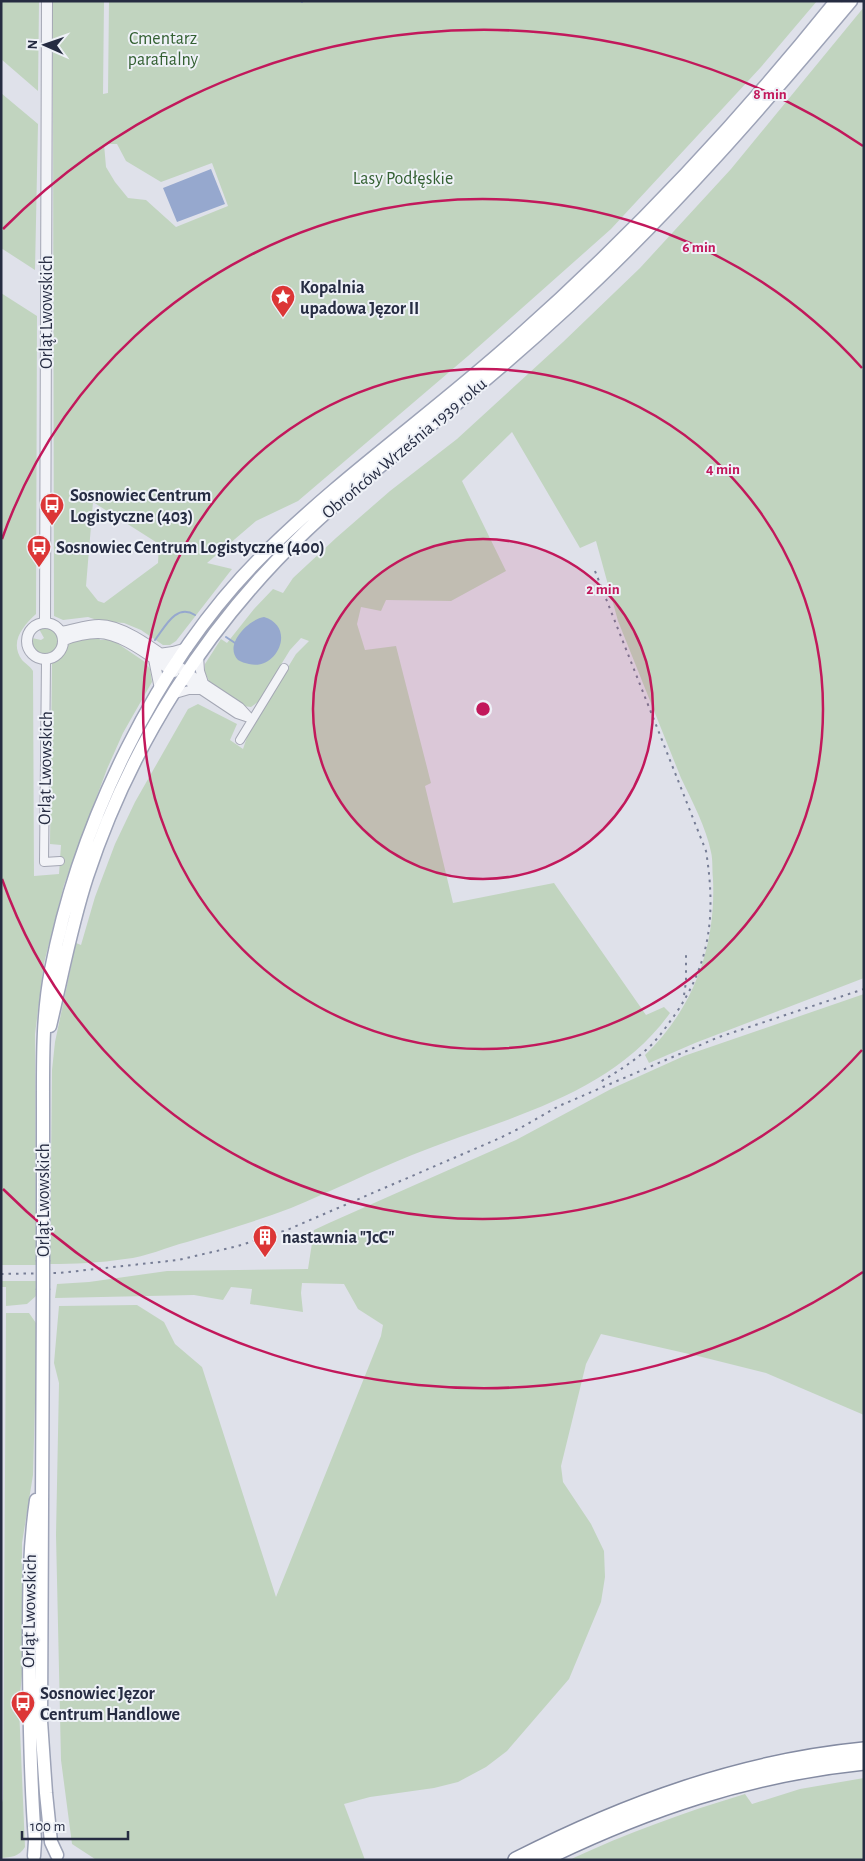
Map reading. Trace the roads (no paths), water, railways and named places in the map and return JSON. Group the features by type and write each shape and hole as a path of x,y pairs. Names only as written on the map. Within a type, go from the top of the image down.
{"highway":[{"path":"516,1860 625,1809 693,1785 770,1765 864,1750"},
{"path":"541,1860 641,1815 709,1792 792,1772 864,1762"}],"main road":[{"name":"Obrońców Września 1939 roku","path":"44,1065 44,1030 48,988 70,894 88,842 122,759 160,689 187,648 233,588 269,550 343,483 497,356 614,248 676,186 740,116 836,1"},
{"name":"Obrońców Września 1939 roku","path":"44,1065 64,962 88,875 120,791 172,695 199,654 254,585 305,532 354,488 525,346 644,234 770,98 851,1"},
{"name":"Orląt Lwowskich","path":"44,1065 42,1740 52,1842 59,1858"},
{"name":"Orląt Lwowskich","path":"31,1858 35,1841 29,1724 29,1570 30,1540 42,1456"},
{"path":"31,1858 43,1853 59,1858"}],"street":[{"name":"Orląt Lwowskich","path":"45,623 48,1"},
{"path":"45,623 54,625 62,636 61,651 46,660 33,655 27,642 32,629 45,623"},
{"path":"62,636 92,633 109,634 156,656 202,687 240,706 252,719"},
{"path":"156,656 187,648"},
{"path":"199,654 202,687"},
{"path":"156,656 160,689"},
{"name":"Orląt Lwowskich","path":"46,660 44,862 60,861"},
{"path":"240,740 284,668"},
{"path":"172,695 202,687"}],"water":[{"path":"211,169 225,204 177,222 163,188"},
{"path":"264,617 274,622 280,630 281,638 275,655 268,661 259,664 239,661 234,654 236,640 252,622"}],"waterway":[{"path":"155,640 167,623 177,614 188,612 195,615"},
{"path":"226,637 235,643"}],"railway":[{"path":"595,571 706,851 710,896 708,937 696,977 686,996 674,1016 651,1045 619,1071 600,1082"},
{"path":"684,995 686,953"},
{"path":"1,1274 59,1273 178,1260 238,1246 287,1230 500,1138 559,1106 719,1037 864,989"}],"place":[{"name":"Kopalnia upadowa Jęzor II","path":"283,318"},
{"name":"Sosnowiec Centrum Logistyczne (403)","path":"52,526"},
{"name":"Sosnowiec Centrum Logistyczne (400)","path":"39,568"},
{"name":"nastawnia \"JcC\"","path":"265,1258"},
{"name":"Sosnowiec Jęzor Centrum Handlowe","path":"23,1724"}],"park label":[{"name":"Cmentarz parafialny","path":"163,48"},
{"name":"Lasy Podłęskie","path":"403,178"}]}
